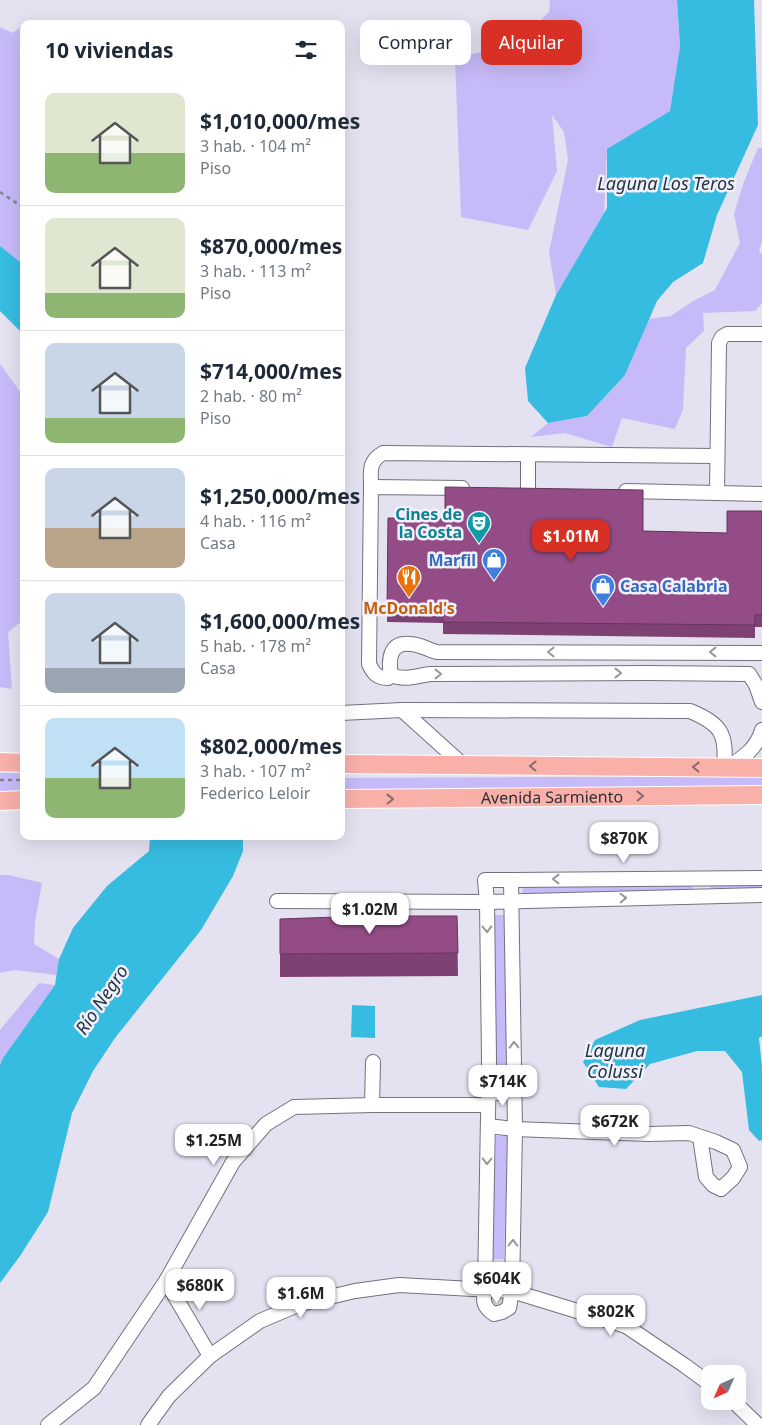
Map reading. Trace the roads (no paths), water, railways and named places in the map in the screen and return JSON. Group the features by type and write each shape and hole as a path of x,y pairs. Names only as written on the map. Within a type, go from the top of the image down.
{"main road":[{"path":"0,762 20,763"},
{"name":"Avenida Sarmiento","path":"345,764 762,768"},
{"name":"Avenida Sarmiento","path":"345,799 762,795"},
{"path":"0,801 20,800"}],"street":[{"path":"717,493 719,343 727,334 762,334"},
{"path":"391,675 388,678 380,678 372,672 368,664 371,466 375,458 383,453 717,456"},
{"path":"528,454 528,490"},
{"path":"371,487 479,489"},
{"path":"608,491 762,494"},
{"path":"391,675 389,659 391,651 409,643 437,652 762,653"},
{"path":"647,673 650,652"},
{"path":"391,675 408,679 430,674 755,674 756,685 762,702"},
{"path":"402,710 463,765"},
{"path":"345,713 402,710 690,711 708,719 720,731 726,746 726,768"},
{"path":"726,768 743,758 754,747 762,730"},
{"path":"701,878 704,895"},
{"path":"511,880 516,1129 512,1291 509,1308 494,1314 487,1310 483,1301 485,1289 488,1126 487,902 485,880 762,878"},
{"path":"277,901 487,902 762,895"},
{"path":"372,1062 372,1105"},
{"path":"48,1425 94,1388 166,1281 233,1162 266,1124 294,1107 488,1099 515,1091"},
{"path":"488,1126 516,1129 648,1134 689,1133 700,1137"},
{"path":"166,1281 210,1356"},
{"path":"148,1425 169,1396 210,1356 260,1321 300,1304 355,1291 399,1285 512,1291 626,1326 701,1377"},
{"path":"742,1410 758,1425"}],"water":[{"name":"Laguna Los Teros","path":"677,0 754,0 758,125 717,215 703,263 673,282 657,301 625,375 587,416 548,423 528,401 525,368 556,295 607,208 607,149 670,111 680,46"},
{"path":"0,246 20,262 20,331 0,311"},
{"name":"Río Negro","path":"150,840 243,840 243,851 233,876 201,930 115,1038 93,1071 72,1113 48,1212 0,1283 0,1065 55,985 59,959 73,928 107,886 149,851"},
{"name":"Laguna Colussi","path":"762,995 762,1036 759,1038 762,1067 762,1140 759,1141 749,1130 742,1072 725,1051 697,1051 650,1064 626,1089 599,1087 583,1062 595,1040 640,1020"},
{"path":"352,1005 375,1006 375,1038 351,1037"}],"place":[{"name":"Cines de la Costa","path":"479,544"},
{"name":"Marfil","path":"494,581"},
{"name":"McDonald's","path":"409,598"},
{"name":"Casa Calabria","path":"603,607"}]}
